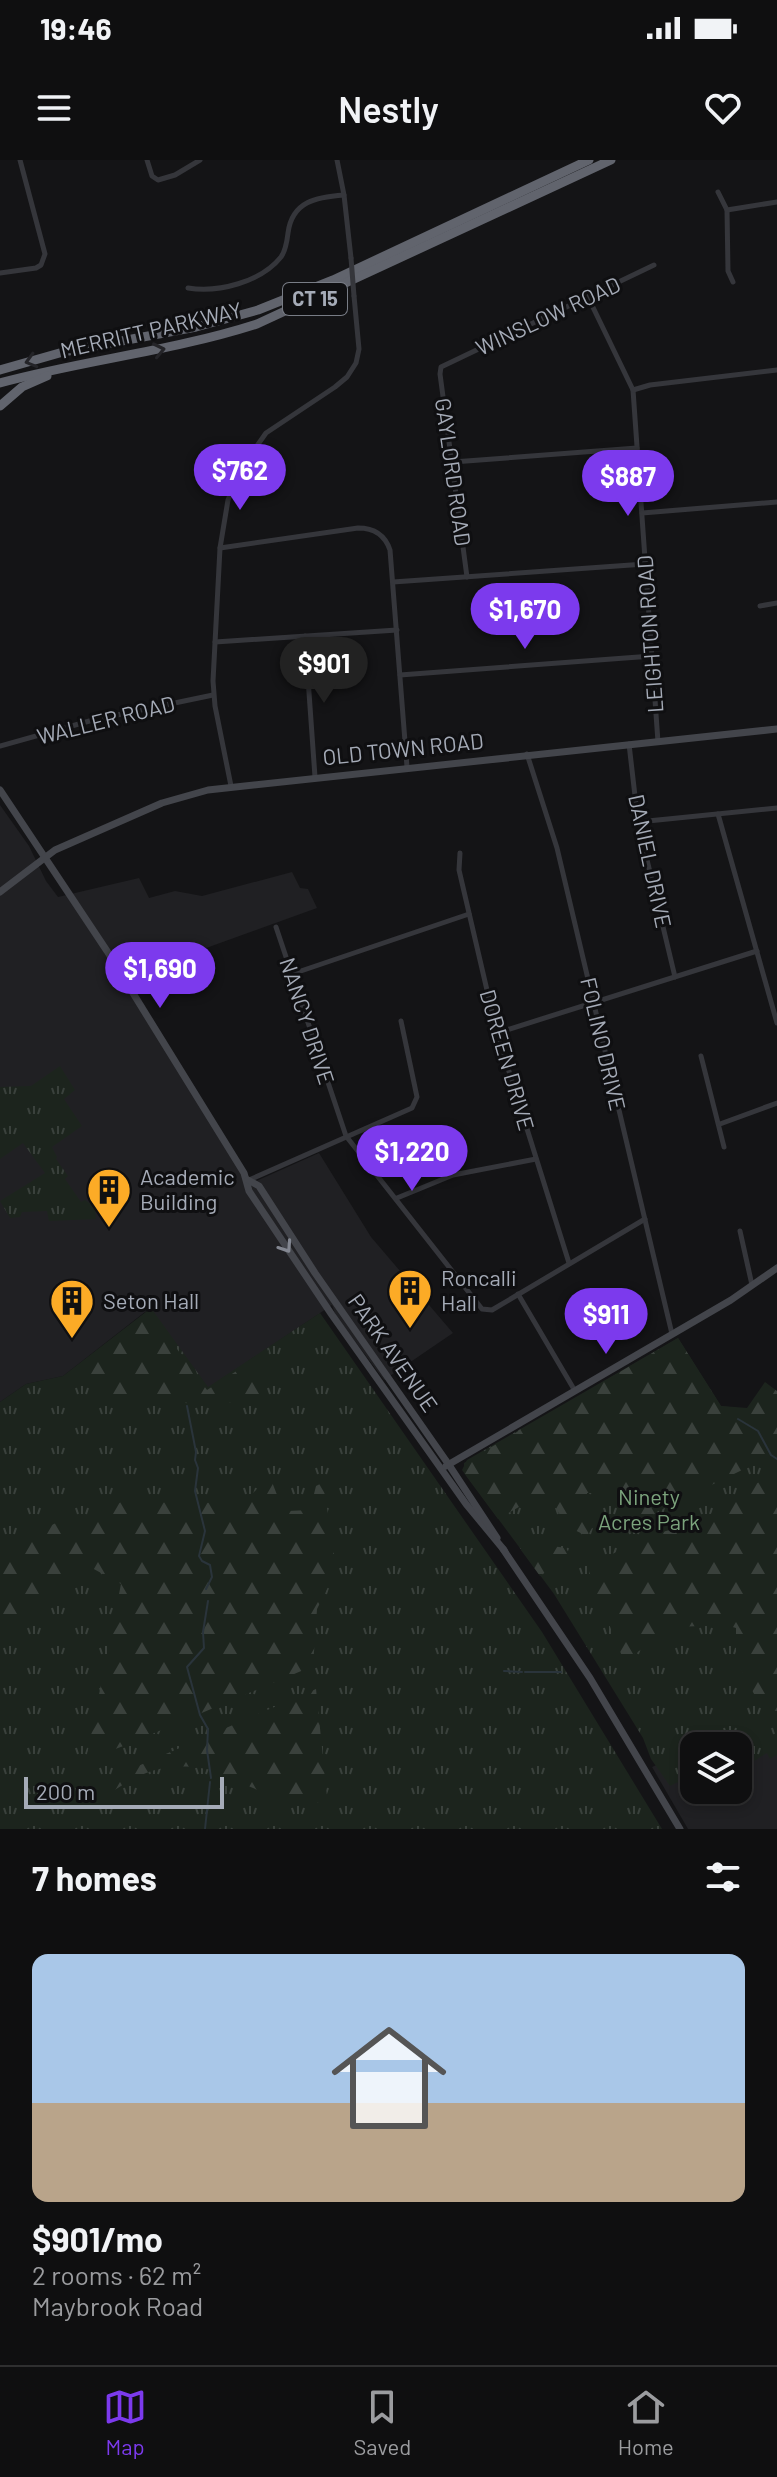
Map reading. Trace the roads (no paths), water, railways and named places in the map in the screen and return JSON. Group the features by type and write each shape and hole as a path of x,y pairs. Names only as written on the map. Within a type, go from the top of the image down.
{"highway":[{"name":"MERRITT PARKWAY","path":"0,370 63,352 196,327 258,310 333,280 589,160"},
{"name":"MERRITT PARKWAY","path":"0,383 201,341 257,324 611,160"},
{"path":"0,406 22,387 69,367"}],"main road":[{"name":"OLD TOWN ROAD","path":"0,892 55,850 162,803 231,786 777,729"},
{"name":"PARK AVENUE","path":"0,790 107,951 248,1180 249,1191 332,1315 504,1550 590,1678 680,1829"},
{"name":"PARK AVENUE","path":"248,1180 259,1186 445,1467"},
{"path":"445,1467 672,1335 777,1268"},
{"path":"332,1315 339,1307"}],"street":[{"path":"0,273 36,268 41,265 45,254 20,160"},
{"path":"147,160 152,176 158,180 175,175 200,160"},
{"path":"231,786 213,695 220,548 228,500 249,454 266,433 347,377 356,363 359,349 344,195 337,160"},
{"path":"718,192 727,210 728,271 733,282"},
{"path":"188,288 206,291 267,270 282,256 292,216 297,210 317,197 344,195"},
{"path":"727,210 777,202"},
{"name":"WINSLOW ROAD","path":"441,367 654,265"},
{"name":"LEIGHTON ROAD","path":"588,297 633,390 658,742"},
{"name":"GAYLORD ROAD","path":"441,367 467,577"},
{"path":"633,390 650,385 777,370"},
{"path":"453,462 637,448"},
{"path":"642,513 777,502"},
{"path":"220,548 365,528 378,533 388,545 393,582 407,767"},
{"path":"393,582 645,564"},
{"path":"760,606 777,603"},
{"path":"215,642 397,630"},
{"path":"305,636 315,777"},
{"path":"400,675 652,656"},
{"name":"WALLER ROAD","path":"0,746 93,720 213,695"},
{"name":"DANIEL DRIVE","path":"629,744 638,822 675,977"},
{"name":"FOLINO DRIVE","path":"527,754 557,848 672,1335"},
{"path":"638,822 777,808"},
{"path":"718,814 777,1023"},
{"name":"DOREEN DRIVE","path":"460,853 459,870 497,1033 569,1263"},
{"path":"292,974 469,914"},
{"name":"NANCY DRIVE","path":"276,927 346,1136 482,1309 492,1310 645,1219"},
{"path":"497,1033 757,951"},
{"path":"248,1180 408,1111 417,1101 401,1021"},
{"path":"701,1056 724,1147"},
{"path":"720,1124 777,1103"},
{"path":"397,1198 453,1175 536,1159"},
{"path":"740,1231 753,1286"},
{"path":"518,1294 576,1392"}],"waterway":[{"path":"187,1406 198,1468 195,1491 205,1531 199,1556 210,1565 212,1577 206,1589"},
{"path":"738,1419 758,1431 771,1455 777,1459"},
{"path":"208,1601 204,1648 187,1667 200,1715 208,1729 211,1778"},
{"path":"504,1671 522,1672"},
{"path":"525,1672 561,1672"},
{"path":"205,1829 210,1782"}],"place":[{"name":"Academic Building","path":"109,1229"},
{"name":"Roncalli Hall","path":"410,1330"},
{"name":"Seton Hall","path":"72,1340"}],"park label":[{"name":"Ninety Acres Park","path":"649,1510"}]}
